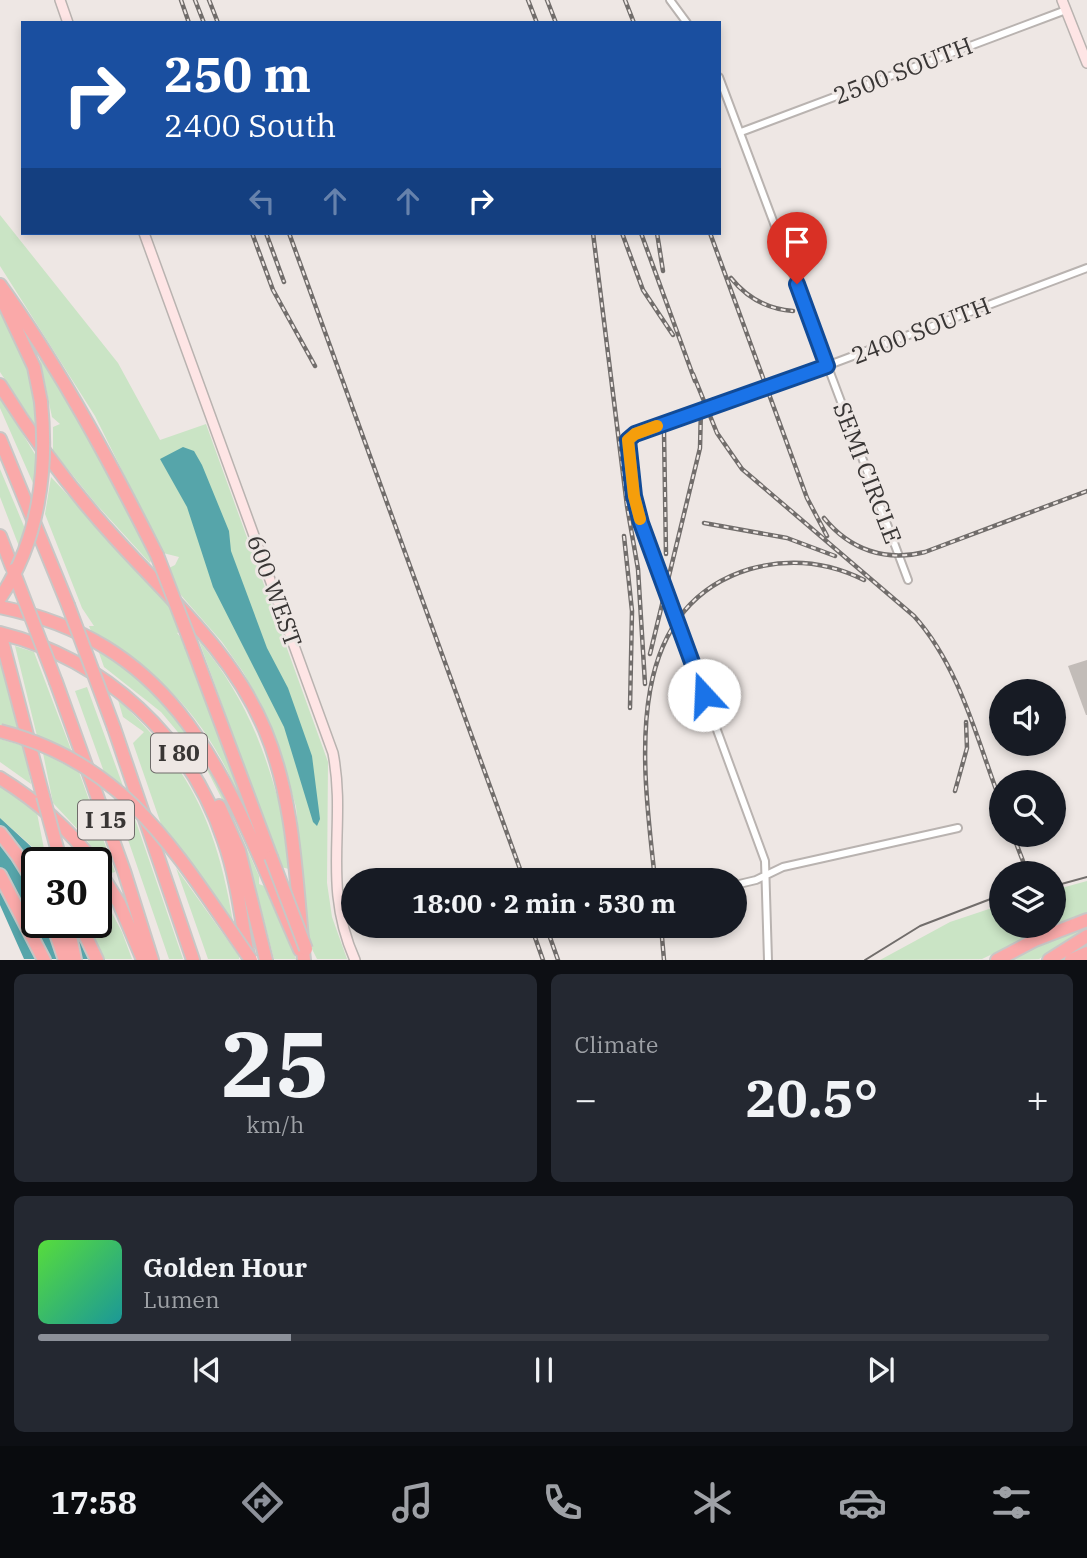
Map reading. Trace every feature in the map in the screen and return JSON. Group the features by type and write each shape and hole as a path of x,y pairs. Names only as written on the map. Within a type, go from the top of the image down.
{"highway":[{"path":"0,285 39,339 108,459 157,555 192,646 266,859 306,960"},
{"path":"0,296 34,367 45,440 42,484 28,539 0,598"},
{"path":"0,385 37,441 76,492 116,539 205,632 248,695 269,741 284,790 293,842 306,960"},
{"name":"I 15","path":"0,439 68,605 114,728 193,960"},
{"name":"I 15","path":"0,536 124,871 152,960"},
{"path":"0,607 36,616 71,630 113,653 154,685 188,722 209,754 266,859"},
{"path":"0,633 57,847"},
{"name":"I 80","path":"0,633 46,648 76,662 110,684 147,716 184,759 209,803 225,844 250,960"},
{"path":"0,731 68,756 101,777 132,802 168,841 250,960"},
{"path":"184,759 206,782 231,830 239,851 266,960"},
{"path":"0,778 16,788 79,847"},
{"path":"43,796 52,847"},
{"path":"0,833 21,860"},
{"path":"0,875 44,960"},
{"path":"112,892 143,960"},
{"path":"997,960 1035,940 1087,920"},
{"path":"1049,960 1087,936"},
{"path":"57,938 65,960"},
{"path":"70,938 75,960"},
{"path":"87,938 97,960"},
{"path":"1071,960 1087,953"}],"street":[{"path":"60,0 67,21"},
{"path":"670,0 686,21"},
{"path":"1062,0 1087,63"},
{"name":"2500 SOUTH","path":"741,132 1066,10"},
{"name":"SEMI CIRCLE","path":"721,82 849,427 875,486 908,580"},
{"name":"600 WEST","path":"145,235 333,752 337,784 335,863 338,909 355,960"},
{"name":"2400 SOUTH","path":"767,874 765,861 641,523 634,496 628,440 635,434 827,366 1087,268"},
{"path":"747,882 783,867 958,828"},
{"path":"767,874 768,960"}],"green space":[{"path":"0,215 118,363 160,440 206,424 328,762 327,883 332,917 347,959 317,959 310,945 296,807 278,744 260,702 222,642 180,594 169,568 175,565 179,557 163,553 95,416 0,266"},
{"path":"0,298 31,375 39,431 0,372"},
{"path":"40,345 153,556 150,563 96,504 53,451 53,427 60,424 52,417 37,346"},
{"path":"0,396 39,461 36,490 0,408"},
{"path":"0,469 26,531 20,549 0,497"},
{"path":"51,477 174,609 183,631 177,633 189,647 250,818 209,739 181,702 148,670 91,631 89,626 94,626 82,608 45,514"},
{"path":"199,641 216,662 243,706 263,751 285,826 283,828 289,869 281,867"},
{"path":"0,642 20,730 0,725"},
{"path":"15,646 34,652 72,752 37,736"},
{"path":"98,650 130,673 156,697 178,722 197,750 229,809 259,876 259,884 264,886 296,959 274,959 250,867 227,809 203,762 161,712 104,667"},
{"path":"87,687 123,786 104,772 75,691"},
{"path":"118,700 165,749 197,800 219,856 233,922 161,824 133,743 144,732 123,717"},
{"path":"0,739 24,746 31,784 0,762"},
{"path":"43,753 79,772 106,847 92,847 53,803"},
{"path":"0,785 37,813 44,847 33,847 0,818"},
{"path":"113,796 133,813 183,959 169,959"},
{"path":"176,868 239,956 239,959 208,959"},
{"path":"1087,881 1087,913 1066,921 1066,887"},
{"path":"989,909 989,938 1026,938 982,959 880,960 950,922"},
{"path":"112,913 132,959 102,959 93,938 112,938"},
{"path":"1087,923 1087,928 1039,959 1004,960 1053,938 1066,938 1066,932"}],"water":[{"path":"183,447 194,451 202,465 229,531 231,551 267,648 288,688 312,756 320,819 317,826 313,822 284,727 213,587 187,507 160,459"},
{"path":"0,818 32,847 21,847 21,938 93,938 100,959 24,959 0,905"}],"building":[{"path":"1087,660 1087,715 1086,715 1068,666"}],"tram line":[{"path":"1066,883 1087,877"},
{"path":"865,960 920,926 989,900"}],"railway":[{"path":"181,0 188,21"},
{"path":"195,0 203,21"},
{"path":"209,0 217,21"},
{"path":"528,0 536,21"},
{"path":"547,0 555,21"},
{"path":"625,0 633,21"},
{"path":"253,235 273,290 315,366"},
{"path":"267,235 284,282"},
{"path":"290,235 520,868"},
{"path":"593,235 627,506 638,569 645,684"},
{"path":"623,235 643,290 673,335"},
{"path":"642,235 695,381"},
{"path":"657,235 663,271"},
{"path":"711,235 807,498 827,536"},
{"path":"731,278 758,301 793,311"},
{"path":"693,374 717,433 742,469 914,616 930,636 944,658 966,705 989,770"},
{"path":"650,654 700,448 701,408"},
{"path":"664,432 666,554"},
{"path":"824,518 845,538 870,551 911,555 1087,491"},
{"path":"704,523 787,538 835,556"},
{"path":"624,536 632,611 630,708"},
{"path":"654,868 646,793 648,700 659,657 678,620 707,590 750,569 779,564 808,564 836,569 864,580"},
{"path":"955,791 967,748 966,722"},
{"path":"1018,847 1023,861"},
{"path":"535,938 543,960"},
{"path":"550,938 558,960"},
{"path":"662,938 664,960"}],"slow traffic":[{"path":"640,519 634,496 628,440 635,434 657,426"}],"route":[{"path":"704,695 641,523 634,496 628,440 635,434 827,366 797,284"}]}
